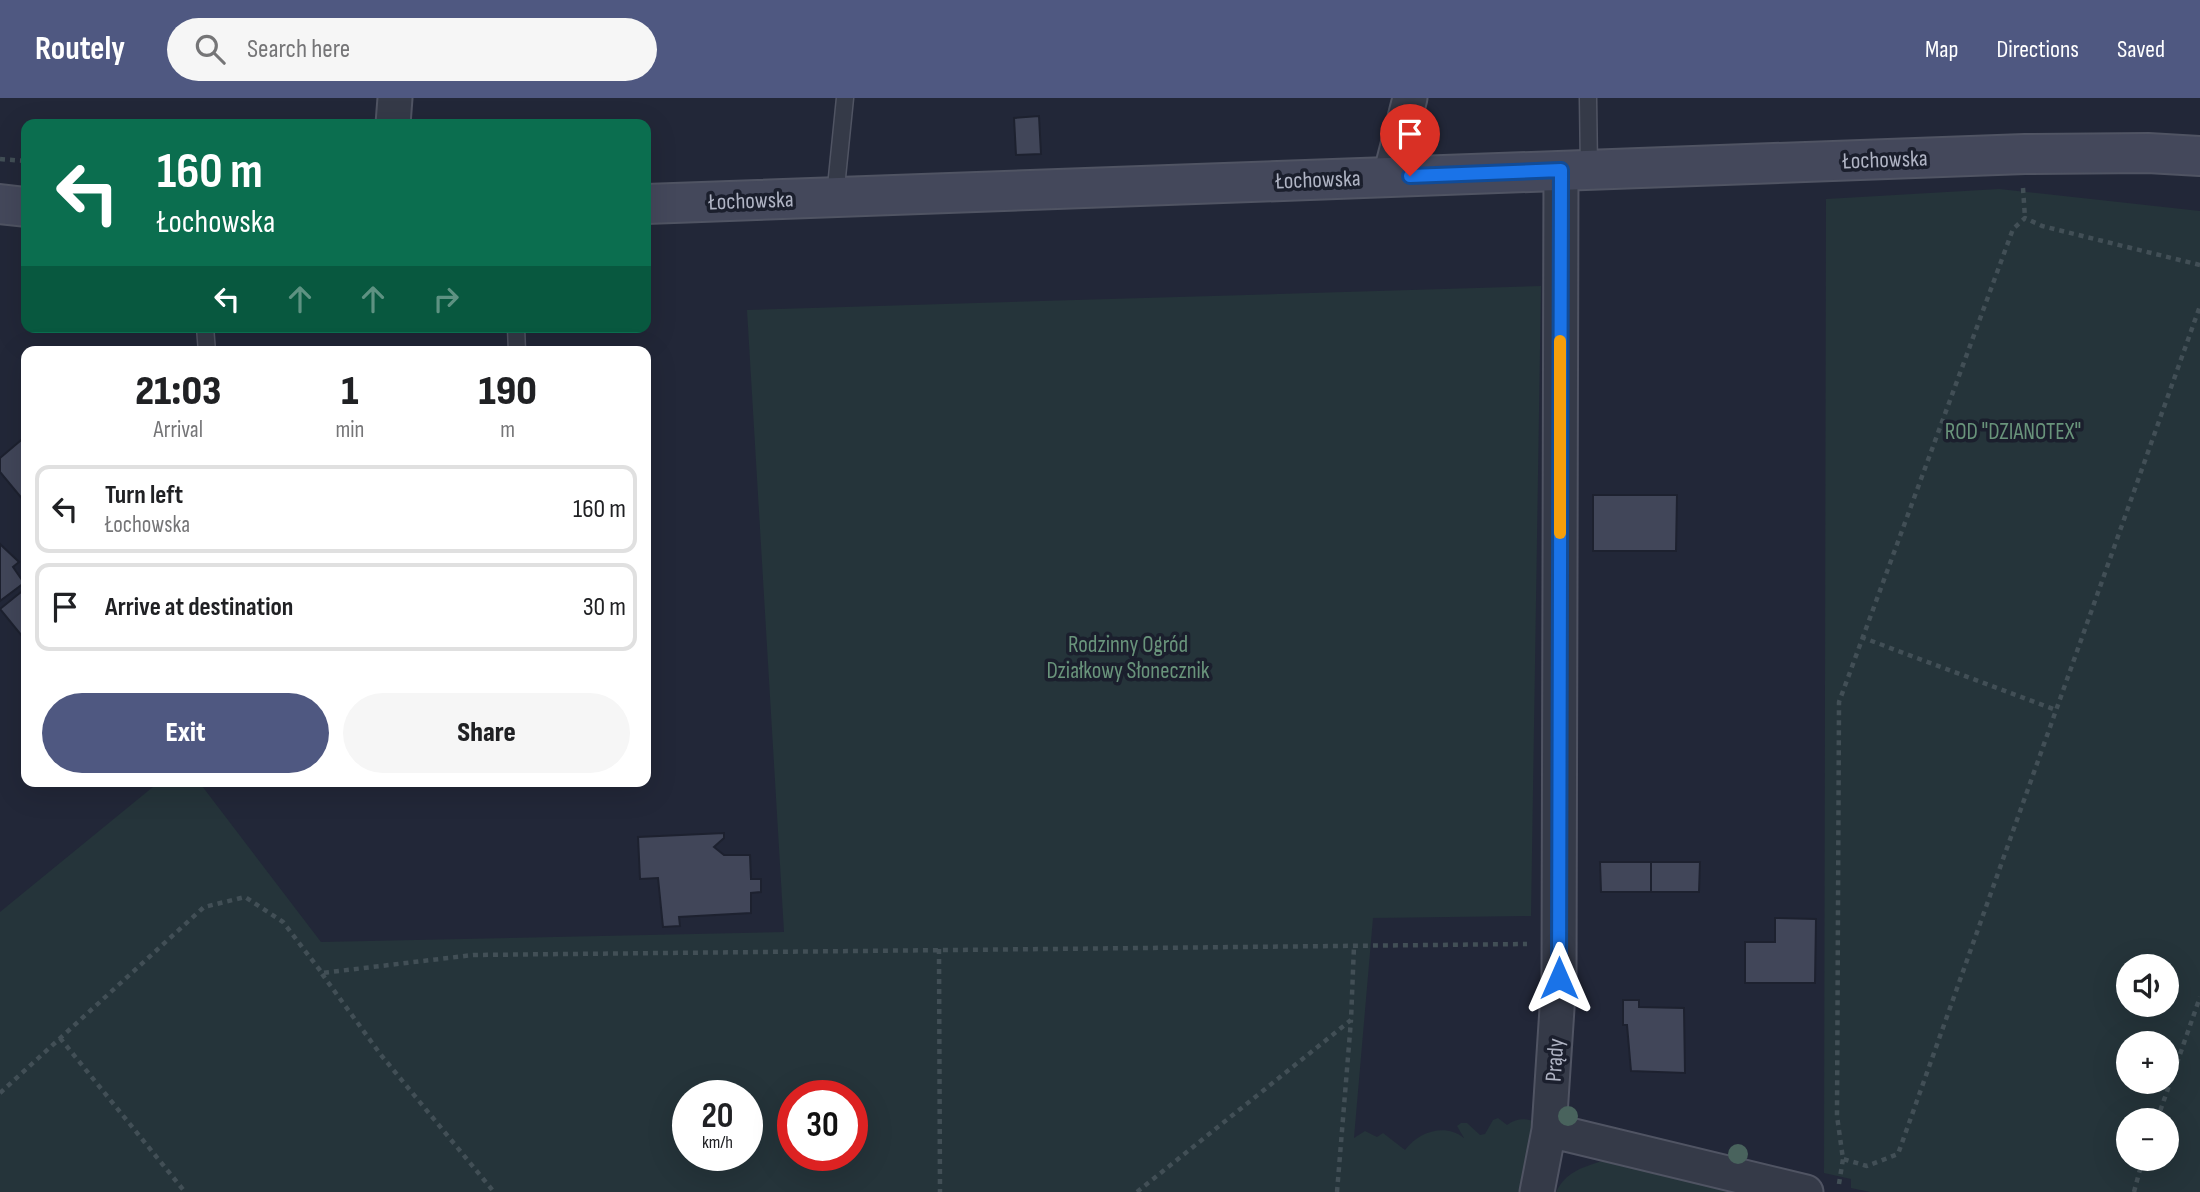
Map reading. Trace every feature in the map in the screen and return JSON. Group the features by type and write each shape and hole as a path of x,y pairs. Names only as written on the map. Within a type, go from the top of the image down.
{"main road":[{"name":"Łochowska","path":"651,204 2087,152 2200,156"},
{"path":"0,204 21,206"}],"street":[{"path":"393,119 395,98"},
{"path":"1390,176 1410,98"},
{"name":"Prądy","path":"1537,1192 1549,1129 1559,943 1575,170"},
{"path":"1549,1129 1806,1192"}],"lane":[{"path":"835,197 845,98"},
{"path":"1575,170 1588,98"}],"path":[{"path":"0,159 21,161"},
{"path":"1837,1192 1843,1160 1837,1116 1839,702 2013,229 2025,218 2042,226 2200,265"},
{"path":"1843,1160 1867,1166 1898,1154 2200,306"},
{"path":"1861,637 2056,710"},
{"path":"0,1093 204,907 245,897 282,922 381,1055 494,1192"},
{"path":"322,973 473,956 1559,943"},
{"path":"1337,1192 1351,1020 1354,946"},
{"path":"939,949 940,1192"},
{"path":"2161,1108 2200,997"},
{"path":"1137,1192 1351,1020"},
{"path":"60,1038 185,1192"},
{"path":"2134,1192 2140,1171"}],"green space":[{"name":"ROD \"DZIANOTEX\"","path":"1999,189 2200,211 2200,1192 1870,1192 1851,1188 1851,1179 1824,1173 1826,199"},
{"name":"Rodzinny Ogród Działkowy Słonecznik","path":"1541,286 1531,916 1373,918 1354,1138 1365,1131 1377,1137 1383,1133 1405,1150 1418,1138 1433,1131 1449,1131 1464,1138 1457,1126 1461,1123 1467,1123 1480,1135 1485,1134 1493,1120 1498,1118 1507,1125 1517,1120 1531,1120 1546,1126 1529,1192 0,1192 0,912 153,787 203,787 321,942 784,932 747,310"},
{"path":"1602,1161 1739,1192 1556,1192 1569,1175"}],"building":[{"path":"1039,116 1041,154 1016,155 1014,118"},
{"path":"21,440 21,497 0,472 0,458"},
{"path":"1593,495 1677,495 1676,551 1593,551"},
{"path":"0,544 19,562 13,567 21,579 21,585 0,601"},
{"path":"21,592 21,635 0,609"},
{"path":"724,833 724,838 714,847 724,855 750,855 751,879 761,879 761,892 751,893 751,913 679,917 680,926 663,927 658,878 640,879 638,837"},
{"path":"1600,862 1651,862 1651,892 1601,892"},
{"path":"1651,862 1700,862 1699,892 1651,892"},
{"path":"1775,918 1816,919 1815,983 1745,983 1745,942 1775,942"},
{"path":"1623,1000 1639,1000 1639,1007 1684,1008 1685,1073 1631,1071 1627,1025 1623,1025"}],"slow traffic":[{"path":"1560,341 1560,533"}],"route":[{"path":"1410,176 1561,170 1559,978"}]}
